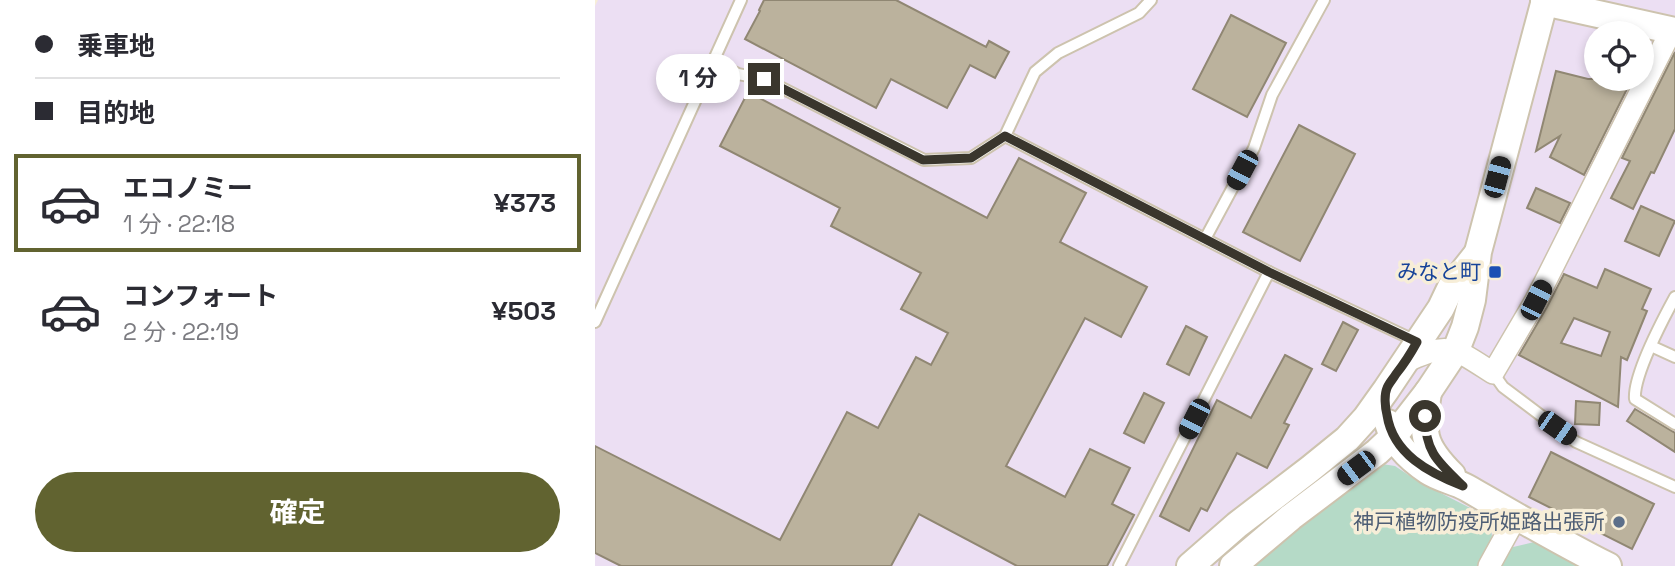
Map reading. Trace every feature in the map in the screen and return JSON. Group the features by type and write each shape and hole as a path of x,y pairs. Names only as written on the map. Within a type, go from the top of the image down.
{"street":[{"path":"1233,566 1393,437 1456,350 1472,300 1478,252 1544,1 1673,30 1536,300 1493,373 1456,350 1411,352"},
{"path":"1190,566 1237,525 1347,439 1386,390 1441,308 1451,287 1478,252"},
{"path":"1386,390 1385,407 1393,437 1403,450 1430,473 1463,486 1608,566"},
{"path":"1428,392 1425,430 1429,448 1463,486"},
{"path":"1347,439 1372,433 1429,448"},
{"path":"1489,566 1516,517"}],"lane":[{"path":"595,322 741,0"},
{"path":"712,61 738,74 764,79 923,160 971,158 1005,136 1035,72 1058,53 1139,13 1151,0"},
{"path":"1205,239 1254,148 1272,95 1324,0"},
{"path":"1005,136 1269,272 1411,352"},
{"path":"1119,566 1269,272"},
{"path":"1675,297 1651,346 1634,390 1635,399 1675,424"},
{"path":"1651,346 1675,357"},
{"path":"1493,373 1503,387 1576,442 1675,487"}],"shaded area":[{"path":"598,0 1675,0 1675,566 595,566 595,6"}],"green space":[{"path":"1382,464 1395,466 1419,482 1490,518 1492,537 1477,566 1252,566"},
{"path":"1534,542 1580,566 1500,566 1509,548"}],"building":[{"path":"764,0 896,0 986,47 989,41 1009,52 995,78 970,65 947,108 891,79 876,108 745,39"},
{"path":"1231,15 1286,43 1247,117 1193,89"},
{"path":"1675,52 1675,129 1633,209 1611,198 1630,161 1622,158"},
{"path":"1556,71 1584,78 1584,91 1626,91 1584,175 1550,157 1560,136 1536,151"},
{"path":"748,92 987,218 1019,158 1086,193 1060,242 1147,287 1121,337 1085,318 1006,466 1065,497 1090,449 1130,468 1112,504 1134,515 1107,566 1017,566 919,514 891,566 621,566 595,553 595,446 780,540 847,412 878,428 916,357 931,365 948,333 901,309 921,273 831,226 840,208 720,146"},
{"path":"1299,125 1355,154 1300,261 1243,232"},
{"path":"1536,188 1570,203 1560,223 1527,208"},
{"path":"1641,206 1675,221 1659,256 1625,241"},
{"path":"1605,269 1651,289 1642,309 1647,311 1627,360 1621,357 1618,407 1519,355 1564,274 1597,288","holes":["1574,318 1610,332 1601,356 1561,343"]},
{"path":"1343,322 1358,330 1336,371 1322,364"},
{"path":"1186,326 1207,337 1189,375 1167,364"},
{"path":"1285,355 1312,369 1284,423 1289,425 1267,468 1237,453 1207,511 1201,508 1189,531 1160,516 1217,400 1251,418"},
{"path":"1144,393 1164,403 1144,443 1124,433"},
{"path":"1576,401 1600,403 1599,425 1575,424"},
{"path":"1635,409 1675,433 1675,452 1627,421"},
{"path":"1551,452 1654,504 1632,549 1529,497"}],"place":[{"name":"みなと町","path":"1495,272"},
{"name":"神戸植物防疫所姫路出張所","path":"1619,522"}],"route":[{"path":"764,79 923,160 971,158 1005,136 1269,272 1417,342 1386,390 1388,424 1393,437 1403,450 1430,473 1463,486 1429,448 1425,416"}]}
